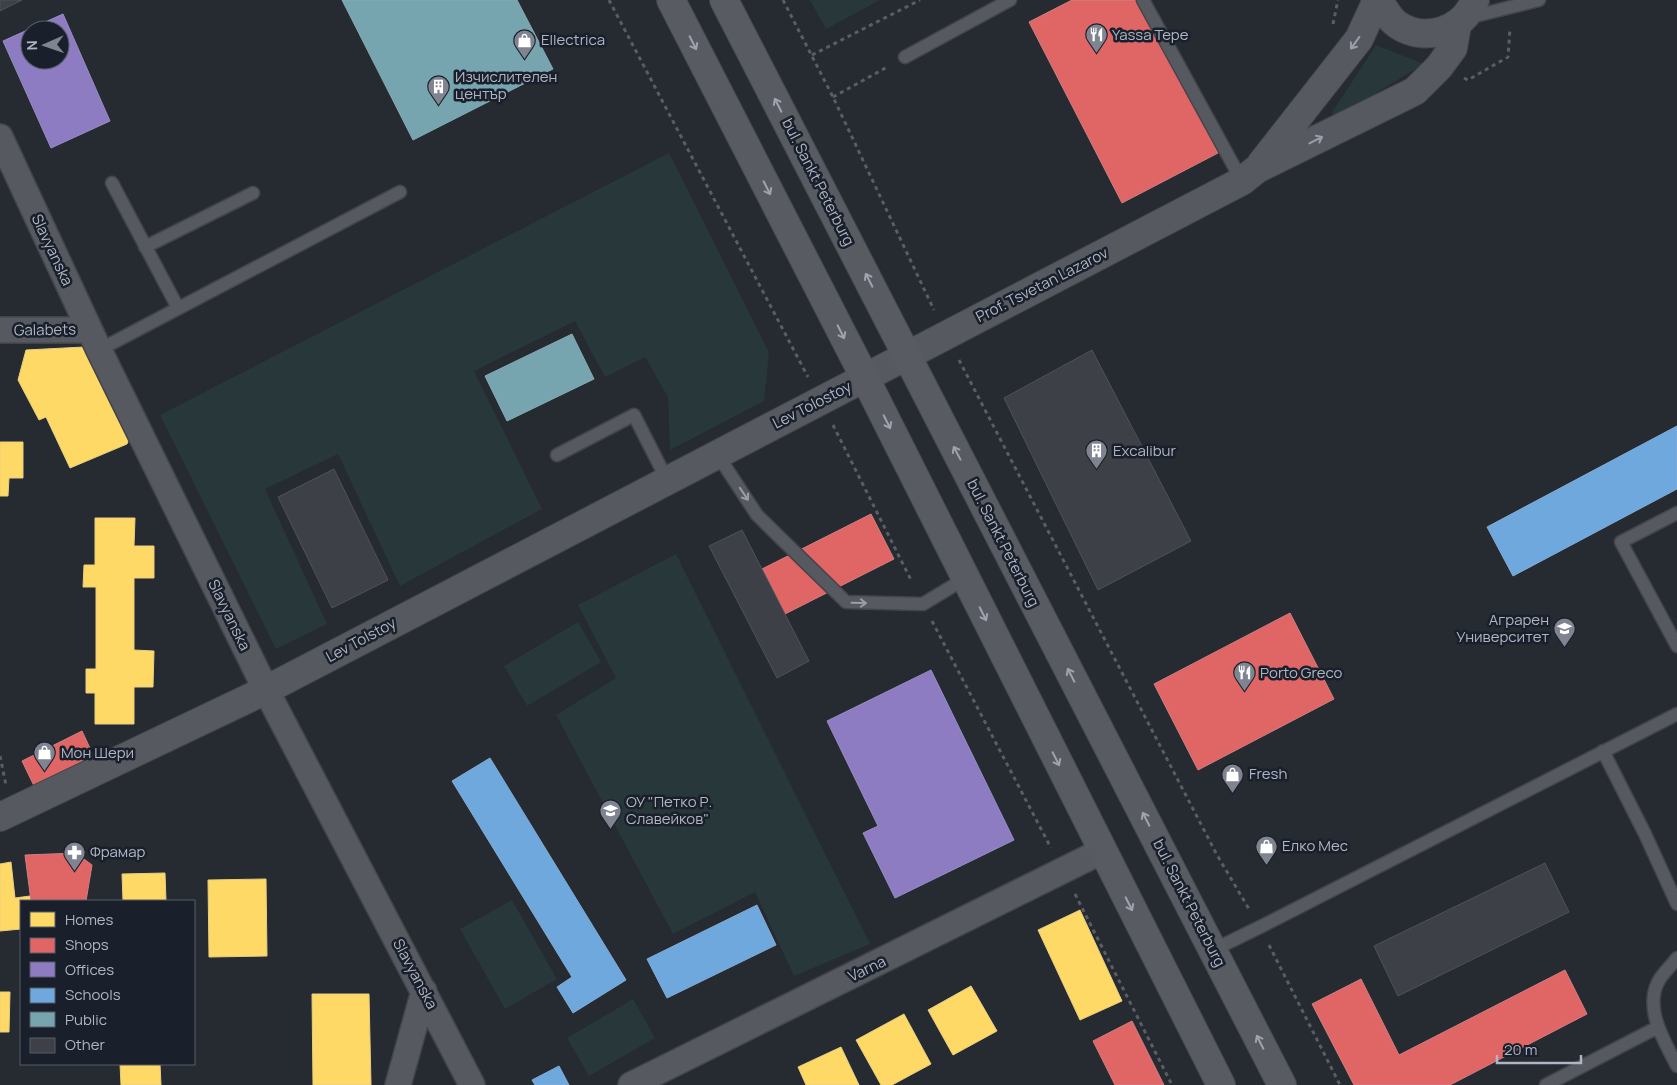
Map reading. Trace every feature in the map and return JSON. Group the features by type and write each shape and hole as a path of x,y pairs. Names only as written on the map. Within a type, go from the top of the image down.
{"main road":[{"path":"671,0 865,378 1221,1085"},
{"name":"bul. Sankt Peterburg","path":"724,0 1282,1085"}],"street":[{"path":"1250,175 1359,39 1378,0"},
{"path":"1378,0 1386,13 1397,24 1411,32 1427,34 1442,32 1465,15"},
{"path":"907,355 1415,90 1439,66 1453,48 1465,15"},
{"name":"Slavyanska","path":"0,137 94,340 266,690 472,1085"},
{"name":"Galabets","path":"0,330 94,340"},
{"name":"Lev Tolostoy","path":"717,454 907,355"},
{"name":"Lev Tolstoy","path":"0,817 266,690 717,454"},
{"name":"Varna","path":"631,1085 1102,851"},
{"path":"398,1085 424,991"}],"lane":[{"path":"905,57 1010,0"},
{"path":"1143,0 1250,175"},
{"path":"1465,15 1539,0"},
{"path":"112,183 178,308"},
{"path":"94,340 178,308 400,192"},
{"path":"145,247 253,193"},
{"path":"557,456 634,415 667,480"},
{"path":"717,454 757,515 846,602 923,604 966,578"},
{"path":"1677,514 1621,542 1677,646"},
{"path":"1213,950 1260,928 1677,714"},
{"path":"1603,751 1645,834 1677,904"},
{"path":"1677,958 1658,982 1653,1003 1658,1027 1677,1066"},
{"path":"1546,1085 1658,1027"}],"path":[{"path":"609,0 820,401 1172,1085"},
{"path":"783,0 812,55 946,336 1216,855 1260,928 1340,1085"},
{"path":"812,55 920,0"},
{"path":"832,97 905,57"}],"shaded area":[{"path":"810,0 880,0 826,29"},
{"path":"1376,45 1424,64 1340,115 1331,114"},
{"path":"669,153 769,353 764,401 670,450 668,397 645,357 605,377 575,321 474,371 542,509 400,586 338,454 265,489 327,624 276,649 160,415"},
{"path":"676,554 870,944 794,976 755,892 673,934 556,715 616,678 578,605"},
{"path":"578,622 601,662 527,706 504,666"},
{"path":"512,900 557,979 505,1009 460,929"},
{"path":"633,999 655,1038 589,1076 567,1038"}],"building: Homes":[{"path":"84,347 97,355 132,432 127,444 70,468 46,417 39,420 18,380 26,350"},
{"path":"0,442 23,442 23,478 9,478 8,496 0,496"},
{"path":"95,518 135,518 134,546 154,546 154,578 134,578 134,650 154,651 153,687 134,687 134,724 95,724 95,693 86,693 86,669 96,669 96,587 83,587 84,565 95,565"},
{"path":"11,862 15,898 30,896 31,900 20,900 20,929 0,931 0,864"},
{"path":"165,873 166,900 123,900 122,874"},
{"path":"266,879 267,956 209,957 208,880"},
{"path":"1080,910 1122,1001 1080,1020 1038,930"},
{"path":"971,986 997,1031 953,1055 928,1010"},
{"path":"0,992 10,992 9,1032 0,1032"},
{"path":"312,994 369,994 371,1085 313,1085"},
{"path":"904,1014 931,1064 892,1085 881,1085 856,1040"},
{"path":"841,1047 859,1085 806,1085 798,1067"},
{"path":"120,1065 160,1065 161,1085 121,1085"}],"building: Shops":[{"path":"1072,0 1139,0 1218,153 1122,203 1029,22"},
{"path":"871,514 894,559 785,614 762,569"},
{"name":"Porto Greco","path":"1290,613 1334,699 1198,770 1154,684"},
{"path":"82,731 96,761 36,790 22,761"},
{"path":"76,853 92,865 86,900 31,900 25,855"},
{"path":"1565,970 1587,1014 1450,1085 1354,1085 1312,1004 1361,979 1399,1055"},
{"path":"1132,1021 1164,1085 1115,1085 1093,1041"}],"building: Offices":[{"path":"63,14 66,20 50,20"},
{"path":"70,30 110,121 51,148 3,41 20,33 20,70 70,70"},
{"path":"931,670 1014,840 895,898 863,833 878,826 827,721"}],"building: Schools":[{"path":"1677,426 1677,489 1513,576 1487,527"},
{"path":"490,758 626,980 573,1013 557,987 572,977 452,781"},
{"path":"757,905 776,945 667,998 647,959"},
{"path":"559,1066 569,1085 535,1085 532,1080"}],"building: Public":[{"name":"Изчислителен център","path":"342,0 517,0 553,69 413,140"},
{"path":"572,334 594,379 507,421 485,376"}],"building: Other":[{"path":"0,0 22,0 0,11"},
{"name":"Excalibur","path":"1092,350 1191,541 1098,590 1004,398"},
{"path":"334,469 388,580 332,608 278,497"},
{"path":"742,530 809,661 777,678 709,546"},
{"path":"1545,863 1569,912 1398,996 1374,946"}],"place":[{"name":"Yassa Tepe","path":"1096,54"},
{"name":"Ellectrica","path":"525,59"},
{"name":"Изчислителен център","path":"439,105"},
{"name":"Excalibur","path":"1097,470"},
{"name":"Аграрен Университет","path":"1565,648"},
{"name":"Porto Greco","path":"1244,692"},
{"name":"Мон Шери","path":"45,772"},
{"name":"Fresh","path":"1233,793"},
{"name":"ОУ \"Петко Р. Славейков\"","path":"610,830"},
{"name":"Елко Мес","path":"1266,865"},
{"name":"Фрамар","path":"74,871"}]}
